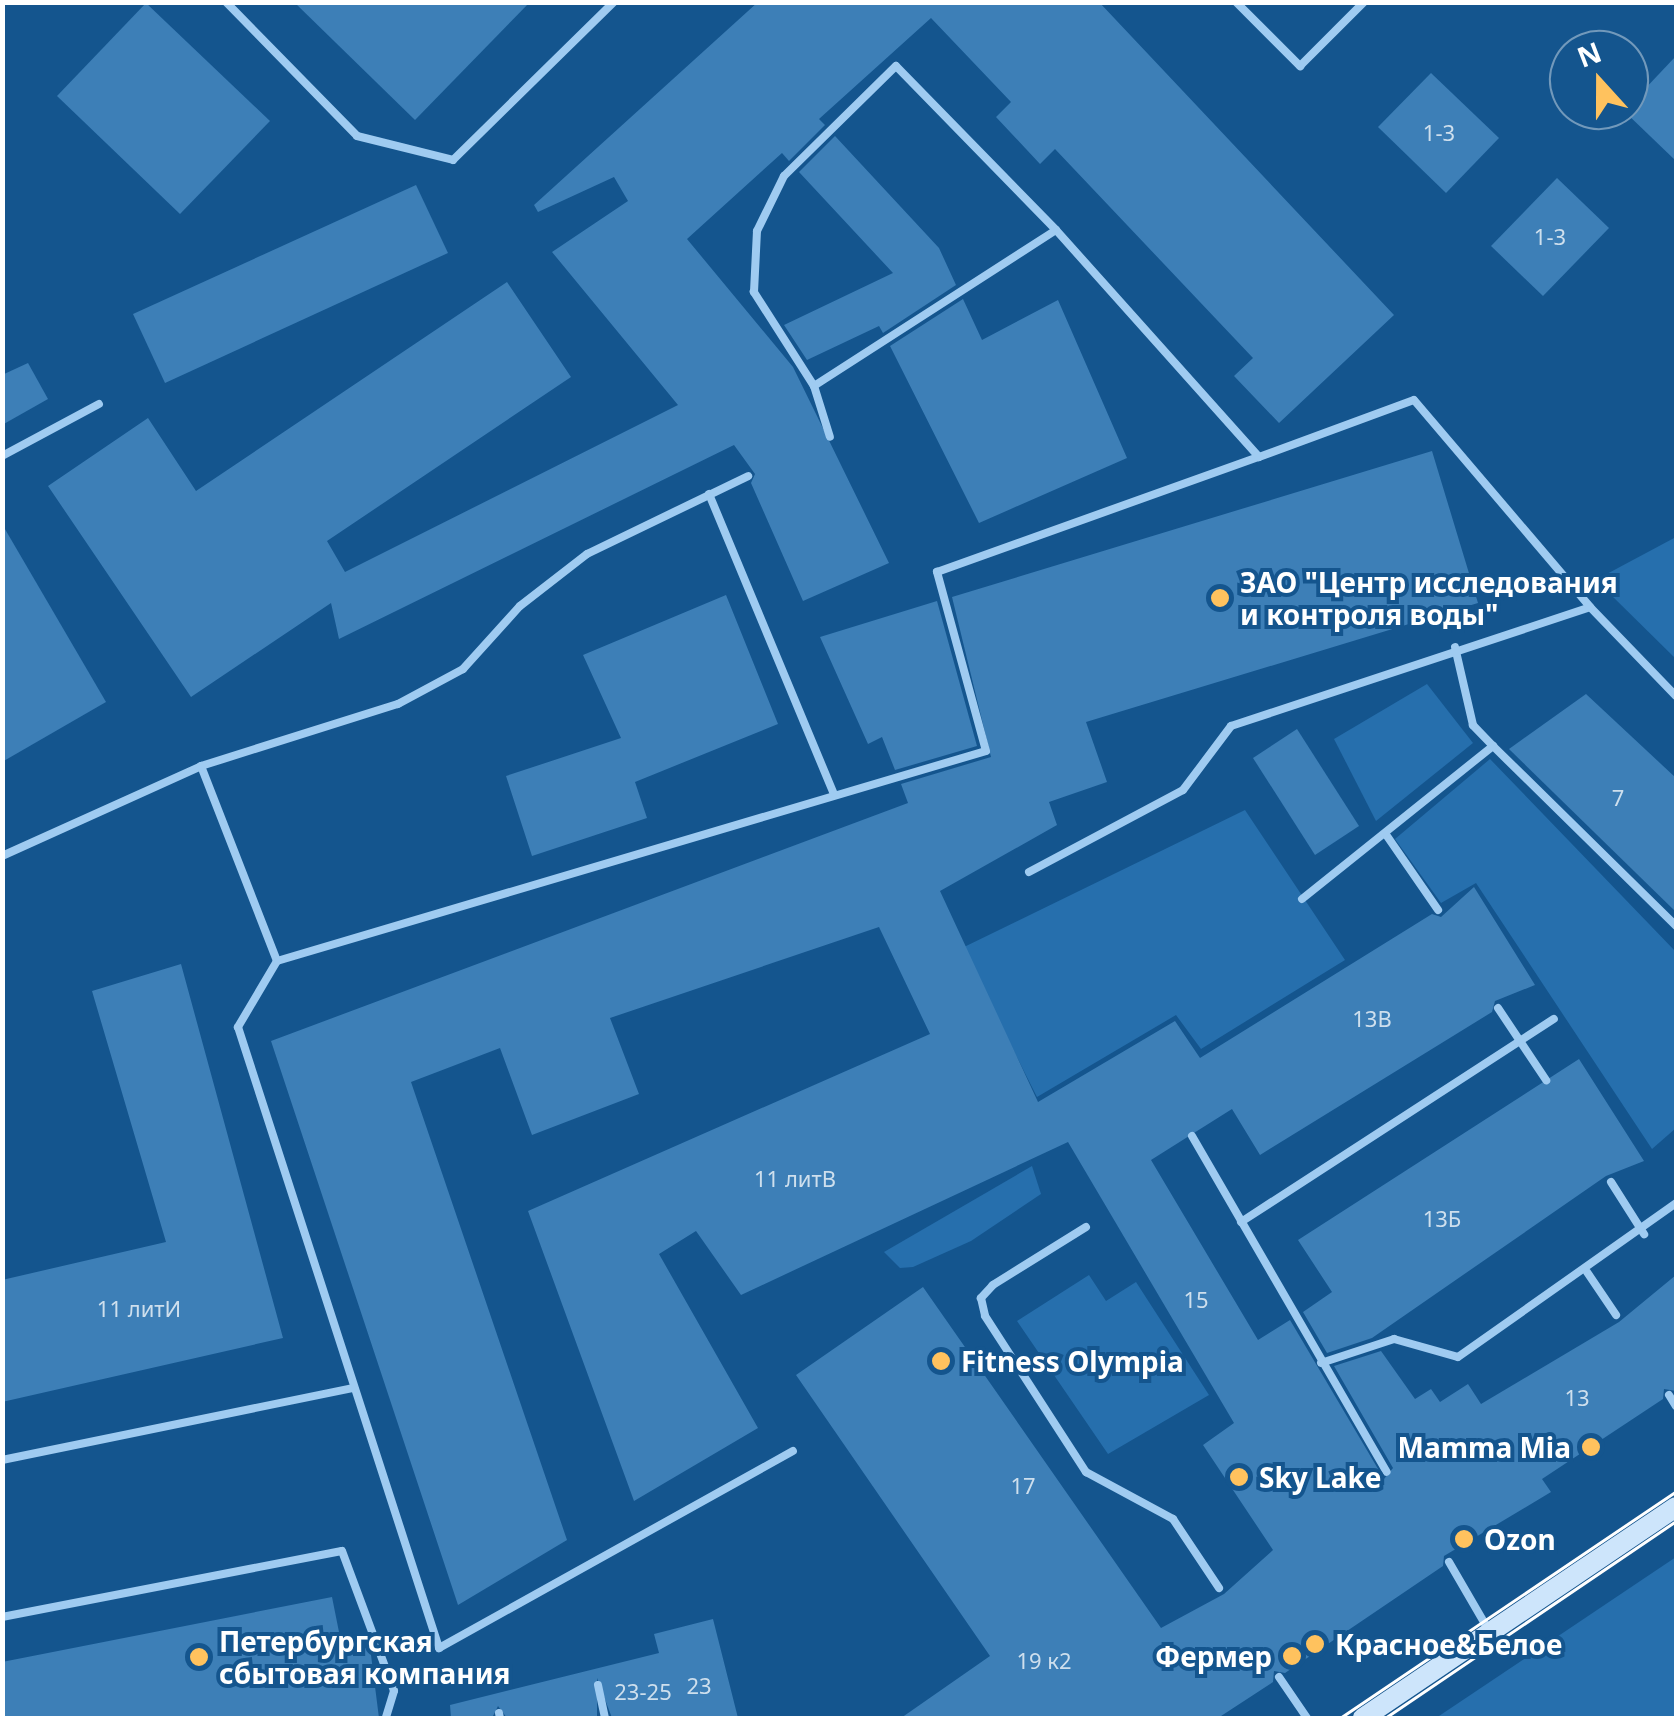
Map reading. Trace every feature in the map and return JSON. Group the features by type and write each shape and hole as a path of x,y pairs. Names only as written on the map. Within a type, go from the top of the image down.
{"main road":[{"path":"1363,1718 1676,1506"}],"lane":[{"path":"226,2 357,136 453,160 614,2"},
{"path":"1236,2 1300,66 1364,2"},
{"path":"830,436 814,386 754,292 757,231 784,176 896,66 1056,230 1259,457"},
{"path":"814,386 1056,230"},
{"path":"793,1451 438,1648 238,1027 277,961 986,751 937,572 1414,400 1590,607 1676,696"},
{"path":"2,456 99,404"},
{"path":"2,856 202,766 430,686 462,669 520,606 587,554 748,476"},
{"path":"709,494 834,794"},
{"path":"1029,872 1183,790 1231,726 1455,647 1590,607"},
{"path":"1455,647 1473,725 1676,926"},
{"path":"1302,899 1387,836 1493,746"},
{"path":"202,766 277,961"},
{"path":"1387,836 1438,910"},
{"path":"1498,1008 1546,1080"},
{"path":"1242,1222 1554,1019"},
{"path":"1192,1136 1387,1472"},
{"path":"1611,1182 1644,1234"},
{"path":"1321,1363 1394,1340 1458,1357 1644,1234 1676,1202"},
{"path":"1086,1227 992,1285 982,1298 985,1316 1086,1472 1173,1519 1220,1588"},
{"path":"1587,1272 1616,1315"},
{"path":"2,1460 354,1388"},
{"path":"1670,1395 1676,1406"},
{"path":"2,1618 342,1551 394,1691 386,1718"},
{"path":"1450,1562 1490,1633"},
{"path":"1279,1677 1307,1718"},
{"path":"598,1685 605,1718"}],"shaded area":[{"path":"1676,537 1676,659 1607,591 1603,576"},
{"path":"1427,684 1473,743 1376,821 1334,739"},
{"path":"1490,759 1676,952 1676,1128 1652,1149 1476,883 1441,903 1395,839"},
{"path":"1245,810 1345,960 1201,1049 1176,1015 1037,1097 962,948"},
{"path":"1032,1166 1041,1194 971,1241 913,1267 900,1268 884,1252"},
{"path":"1089,1275 1106,1301 1136,1282 1209,1395 1108,1454 1017,1321"},
{"path":"1676,1557 1676,1718 1436,1718"}],"building":[{"path":"294,2 530,2 415,120"},
{"path":"758,2 1099,2 1394,315 1279,423 1234,376 1253,358 1055,149 1040,164 996,117 1011,102 931,18 819,119 825,125 789,161 782,153 687,239 793,367 889,563 803,601 751,483 755,474 734,445 339,639 331,603 191,697 48,486 148,418 196,491 507,282 571,377 327,541 345,572 678,405 552,252 628,201 614,177 538,212 534,205"},
{"path":"146,3 270,121 180,214 57,96"},
{"path":"1676,56 1676,161 1644,130 1649,130 1649,85"},
{"path":"1431,73 1499,138 1446,193 1378,127"},
{"path":"835,136 939,248 956,285 883,333 879,326 807,360 784,325 893,273 799,172"},
{"path":"1557,178 1609,228 1543,296 1491,246"},
{"path":"416,185 448,253 165,383 133,314"},
{"path":"963,299 982,340 1058,300 1127,458 979,523 890,346"},
{"path":"28,363 48,399 2,425 2,375"},
{"path":"1432,451 1478,603 1086,722 1107,782 1049,802 1057,825 940,891 1038,1102 1175,1021 1200,1058 1432,914 1441,917 1474,887 1535,985 1495,1001 1492,1012 1260,1155 1232,1109 1151,1160 1258,1340 1290,1320 1384,1479 1393,1468 1334,1366 1381,1351 1415,1399 1431,1389 1440,1402 1468,1384 1481,1404 1619,1322 1676,1275 1676,1391 1664,1389 1663,1399 1542,1479 1551,1492 1444,1556 1443,1566 1285,1673 1274,1671 1273,1682 1218,1718 901,1718 990,1656 796,1375 923,1287 1161,1628 1224,1594 1273,1550 1203,1445 1234,1423 1068,1142 741,1295 696,1231 659,1254 758,1428 634,1501 528,1211 930,1034 879,927 610,1018 639,1094 532,1135 500,1048 411,1082 567,1540 458,1605 271,1041 908,803 901,784 991,757 952,597"},
{"path":"2,524 106,702 2,762"},
{"path":"726,595 778,724 635,782 647,818 532,856 506,776 621,738 583,655"},
{"path":"937,601 977,746 895,770 882,737 868,744 820,637"},
{"path":"1586,694 1676,778 1676,912 1509,749"},
{"path":"1297,729 1359,826 1315,855 1253,758"},
{"path":"181,964 283,1338 2,1402 2,1280 166,1242 92,991"},
{"path":"1579,1059 1644,1161 1606,1176 1372,1338 1327,1353 1303,1312 1332,1292 1298,1240"},
{"name":"Петербургская сбытовая компания","path":"332,1597 343,1652 370,1647 379,1718 2,1718 2,1662"},
{"path":"713,1619 738,1718 612,1718 597,1678 597,1718 507,1718 498,1706 492,1718 451,1718 450,1705 659,1653 654,1634"}],"tram line":[{"path":"1340,1718 1676,1491"},
{"path":"1385,1718 1676,1521"}],"place":[{"name":"ЗАО \"Центр исследования и контроля воды\"","path":"1220,598"},
{"name":"Fitness Olympia","path":"941,1361"},
{"name":"Mamma Mia","path":"1591,1447"},
{"name":"Sky Lake","path":"1239,1477"},
{"name":"Ozon","path":"1464,1539"},
{"name":"Красное&Белое","path":"1315,1644"},
{"name":"Фермер","path":"1292,1656"},
{"name":"Петербургская сбытовая компания","path":"199,1657"}]}
